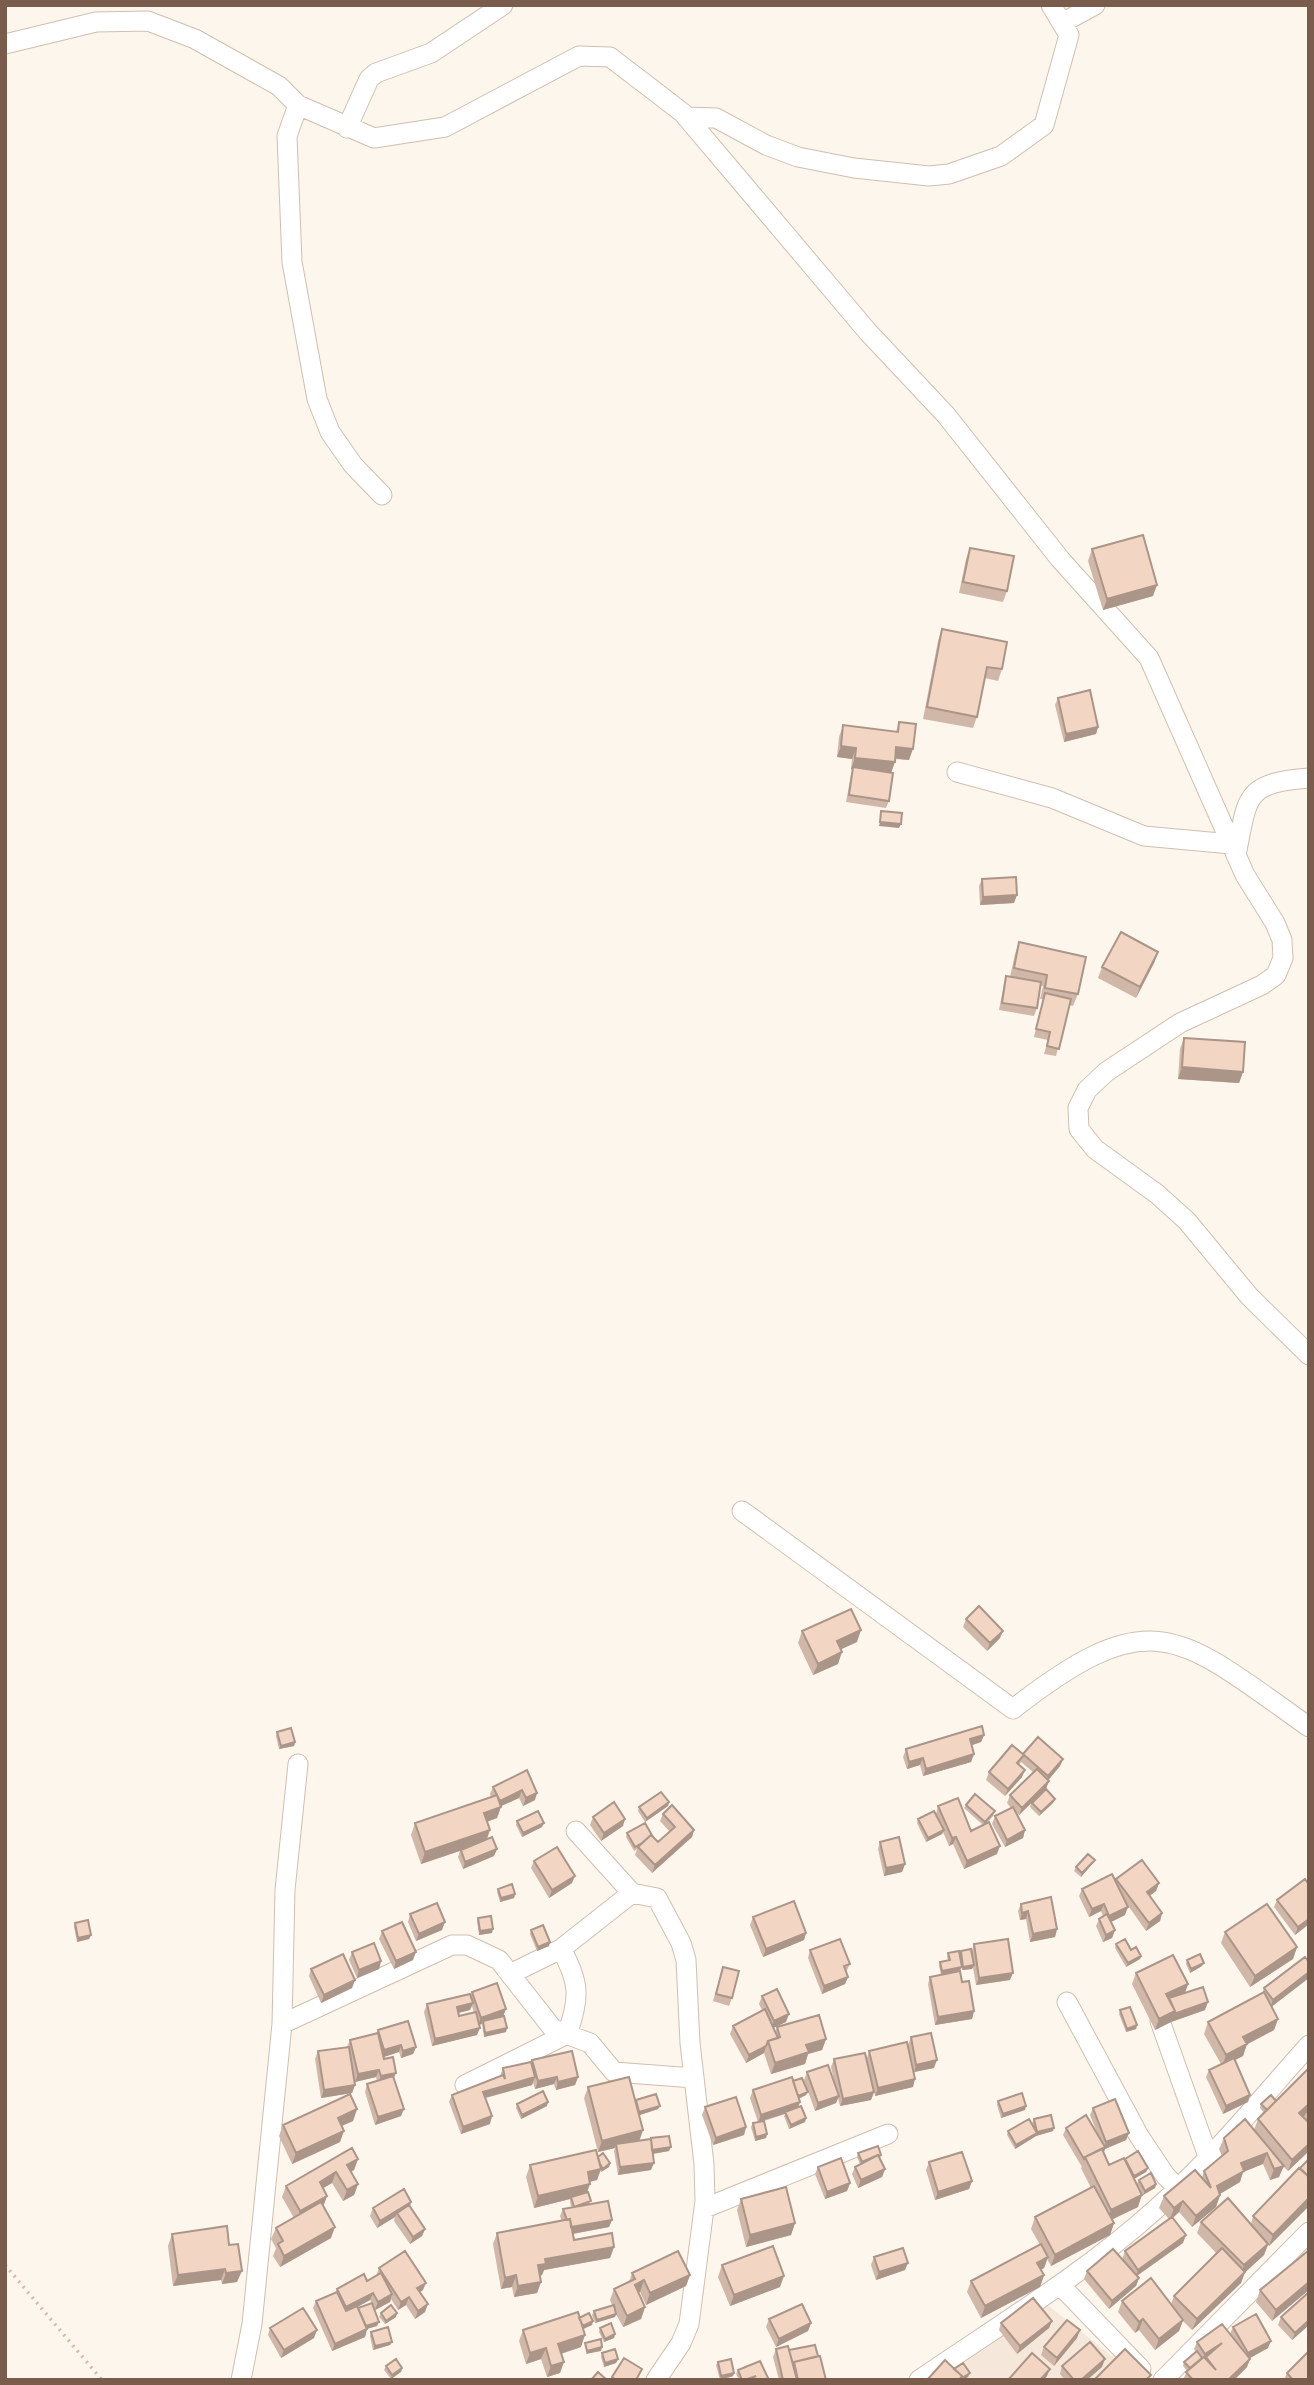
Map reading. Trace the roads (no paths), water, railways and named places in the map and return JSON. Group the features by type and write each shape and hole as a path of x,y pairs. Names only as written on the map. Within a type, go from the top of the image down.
{"street":[{"path":"347,128 369,79 376,73 431,53 503,5"},
{"path":"685,117 716,118 766,145 798,157 854,168 929,176 949,174 1001,156 1044,125 1069,35 1051,5"},
{"path":"1062,23 1095,5"},
{"path":"5,44 96,22 152,14 279,86 298,105 374,138 445,127 579,56 610,57 635,74 685,117 867,332 946,415 1060,559 1149,658 1234,849 1282,940 1283,958 1276,975 1262,985 1180,1023 1106,1072 1087,1090 1078,1108 1079,1129 1095,1149 1157,1194 1187,1222 1249,1296 1309,1354"},
{"path":"298,105 287,136 292,262 317,399 330,432 353,465 382,495"},
{"path":"957,772 1052,798 1144,836 1234,849"},
{"path":"1234,849 1247,801 1261,786 1309,778"},
{"path":"742,1511 1013,1709 1080,1660 1110,1647 1141,1640 1168,1641 1195,1649 1309,1727"},
{"path":"241,2380 252,2325 282,2024 285,1890 298,1764"},
{"path":"576,1831 632,1893 657,1898 681,1943 686,1960 694,2078 704,2164 705,2208 689,2324 681,2343 656,2380"},
{"path":"509,1974 561,1949 632,1893"},
{"path":"282,2024 452,1945 467,1945 483,1950 499,1960 540,2016 553,2029 590,2043 614,2072 694,2078"},
{"path":"466,2085 567,2034 575,2013 577,1991 574,1973 561,1949"},
{"path":"1067,2002 1139,2136 1165,2175 1178,2189"},
{"path":"1160,2021 1209,2159"},
{"path":"919,2380 1060,2285 1178,2189 1209,2159 1309,2045"},
{"path":"705,2208 888,2134"},
{"path":"1163,2380 1306,2241"},
{"path":"1060,2285 1152,2380"}]}
